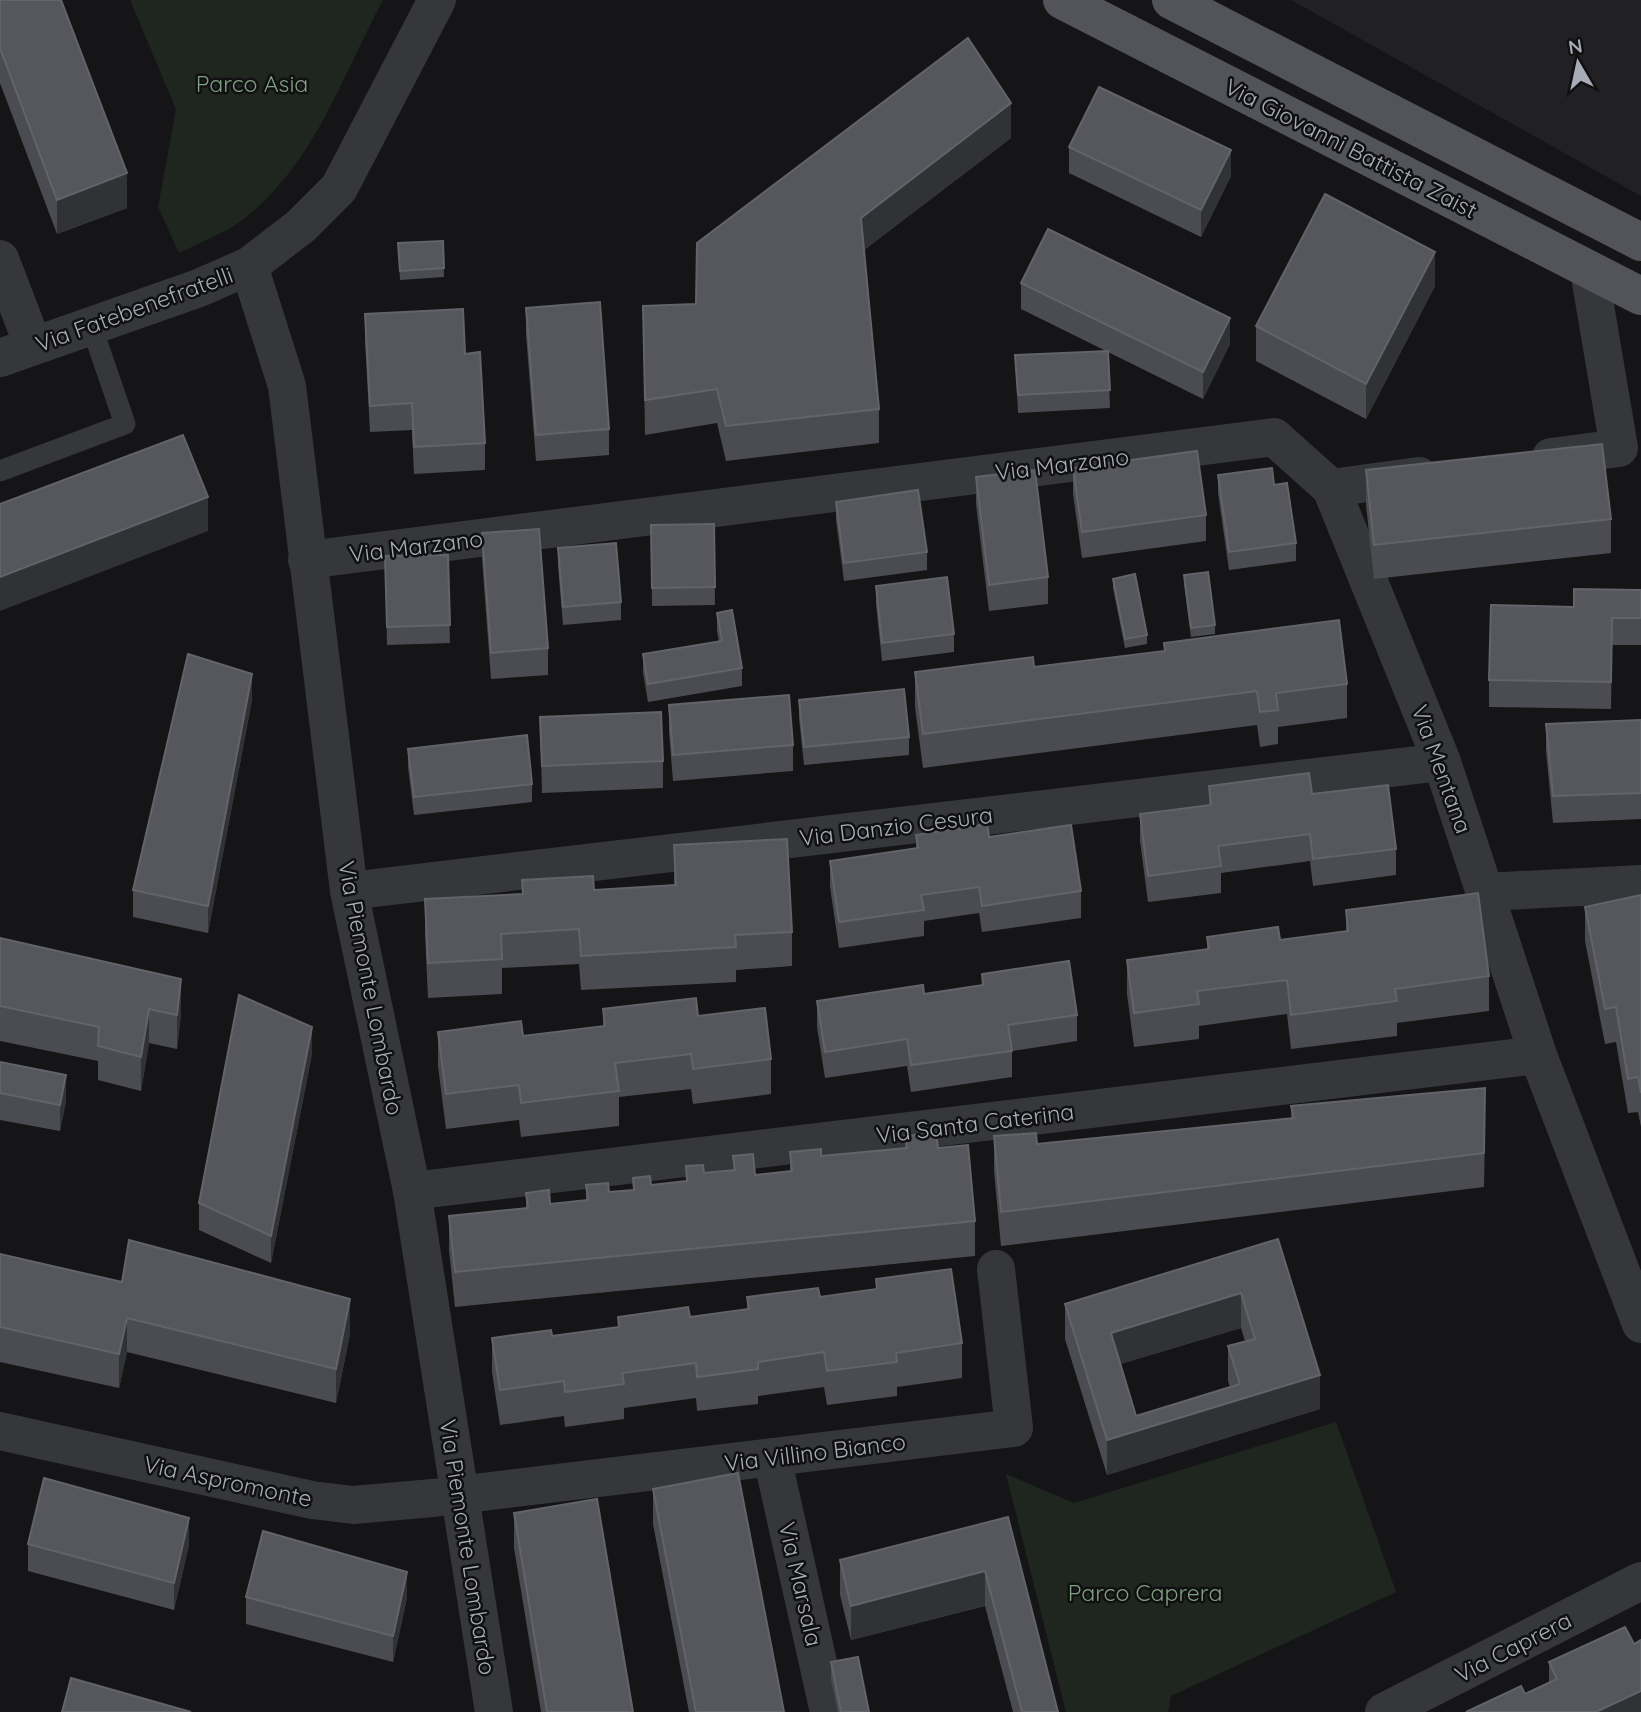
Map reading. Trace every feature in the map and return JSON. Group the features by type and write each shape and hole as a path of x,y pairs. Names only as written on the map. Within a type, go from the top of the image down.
{"main road":[{"name":"Via Giovanni Battista Zaist","path":"1062,0 1641,296"},
{"path":"1171,0 1641,242"}],"street":[{"name":"Via Fatebenefratelli","path":"16,352 199,288 249,266 301,226 339,188 438,5"},
{"path":"0,259 16,352"},
{"name":"Via Piemonte Lombardo","path":"249,266 287,386 349,891 412,1191 494,1712"},
{"path":"1523,461 1619,448 1589,270"},
{"name":"Via Marzano","path":"307,560 1274,437 1331,488"},
{"path":"1331,488 1455,471"},
{"name":"Via Mentana","path":"1331,488 1442,762 1538,1055"},
{"name":"Via Danzio Cesura","path":"349,891 1442,762"},
{"path":"1485,892 1641,884"},
{"path":"1538,1055 1641,1324"},
{"name":"Via Santa Caterina","path":"412,1191 1538,1055"},
{"name":"Via Villino Bianco","path":"459,1495 1013,1428 996,1269"},
{"name":"Via Aspromonte","path":"0,1431 312,1500 353,1505 459,1495"},
{"name":"Via Marsala","path":"772,1457 829,1712"},
{"name":"Via Caprera","path":"1384,1712 1641,1581"}],"lane":[{"path":"0,471 125,424 91,325"}],"shaded area":[{"path":"1291,0 1641,0 1641,196"}],"green space":[{"name":"Parco Asia","path":"130,0 383,0 325,116 291,170 270,195 246,217 223,232 179,253 158,207 176,109"},
{"name":"Parco Caprera","path":"1336,1422 1396,1592 1171,1696 1168,1712 1066,1712 1006,1474 1074,1503"}],"building":[{"path":"0,0 61,0 127,173 57,200 0,48"},
{"path":"968,38 1011,103 861,218 879,409 726,426 717,389 645,400 643,306 696,304 697,243"},
{"path":"1099,87 1231,150 1201,210 1069,147"},
{"path":"1325,194 1435,252 1366,384 1256,326"},
{"path":"1048,229 1230,318 1203,372 1021,283"},
{"path":"443,241 444,268 400,271 398,243"},
{"path":"600,302 609,429 536,435 526,308"},
{"path":"463,309 465,354 480,352 485,443 414,447 412,403 370,406 365,314"},
{"path":"1108,351 1110,390 1018,395 1015,355"},
{"path":"183,435 208,497 0,577 0,504"},
{"path":"1602,444 1611,519 1374,545 1366,470"},
{"path":"1197,451 1206,515 1082,532 1073,468"},
{"path":"1272,468 1274,485 1287,483 1296,543 1229,552 1218,475"},
{"path":"1035,470 1048,577 989,585 976,477"},
{"path":"918,490 927,552 844,563 836,502"},
{"path":"714,524 715,587 652,588 651,525"},
{"path":"539,529 548,648 491,653 482,533"},
{"path":"616,543 621,602 563,607 558,548"},
{"path":"448,555 450,625 387,627 385,556"},
{"path":"1208,572 1215,625 1191,628 1184,575"},
{"path":"1135,574 1147,635 1125,639 1113,579"},
{"path":"947,577 954,634 882,643 876,586"},
{"path":"1574,589 1641,590 1641,618 1612,618 1611,682 1489,680 1491,605 1574,607"},
{"path":"732,610 742,668 648,684 643,654 722,641 717,613"},
{"path":"1339,620 1347,684 1276,693 1278,710 1260,712 1257,691 923,734 915,672 1033,657 1034,667 1165,651 1164,643"},
{"path":"188,654 252,674 208,906 133,890"},
{"path":"904,689 909,737 804,747 799,700"},
{"path":"789,695 793,745 673,755 669,705"},
{"path":"661,712 663,761 542,766 540,717"},
{"path":"1641,720 1641,793 1553,796 1546,724"},
{"path":"527,735 532,784 414,797 408,749"},
{"path":"1309,773 1312,794 1388,785 1396,849 1313,859 1310,834 1218,846 1221,866 1148,876 1140,814 1211,805 1209,786"},
{"path":"987,824 989,837 1071,825 1081,891 982,906 979,887 921,895 924,910 839,922 830,861 918,848 916,835"},
{"path":"787,839 792,932 735,935 736,947 581,956 579,929 501,934 502,959 428,963 425,899 523,894 522,880 593,876 594,890 676,885 674,845"},
{"path":"1478,893 1489,976 1395,989 1397,1001 1291,1015 1287,980 1197,991 1199,1004 1134,1013 1127,960 1209,949 1207,937 1278,927 1280,940 1348,931 1346,910"},
{"path":"1641,895 1641,1093 1638,1077 1628,1079 1616,1007 1605,1009 1585,907"},
{"path":"0,938 181,979 177,1015 149,1009 141,1057 98,1046 99,1027 0,1006"},
{"path":"1069,961 1077,1015 1008,1025 1012,1051 911,1065 907,1039 825,1052 817,1001 923,985 924,994 983,985 982,974"},
{"path":"239,995 312,1027 271,1236 199,1203"},
{"path":"696,998 698,1016 765,1008 771,1059 693,1069 691,1054 615,1063 619,1091 521,1103 519,1085 446,1094 438,1032 521,1021 523,1036 605,1026 603,1009"},
{"path":"0,1062 66,1075 60,1105 0,1093"},
{"path":"1485,1088 1484,1153 1001,1212 994,1136 1036,1133 1037,1144 1294,1118 1291,1106"},
{"path":"936,1133 938,1148 968,1145 975,1221 455,1272 449,1216 528,1208 526,1193 549,1190 550,1204 588,1200 586,1185 608,1183 609,1192 634,1190 633,1178 650,1176 651,1185 687,1181 686,1166 703,1165 704,1173 735,1170 733,1156 753,1154 755,1175 792,1171 790,1152 821,1149 821,1156 907,1148 905,1136"},
{"path":"1278,1239 1320,1375 1107,1440 1065,1304","holes":["1241,1293 1255,1339 1228,1346 1240,1384 1136,1416 1111,1333"]},
{"path":"129,1240 350,1299 336,1369 127,1318 119,1354 0,1327 0,1254 122,1282"},
{"path":"951,1269 962,1343 896,1353 897,1362 827,1371 824,1352 758,1362 758,1369 697,1377 696,1363 622,1373 624,1384 565,1392 564,1381 500,1390 492,1338 551,1330 552,1336 619,1327 618,1317 688,1307 690,1317 749,1309 747,1297 818,1288 820,1297 877,1289 876,1279"},
{"path":"738,1473 784,1712 696,1712 653,1489"},
{"path":"44,1478 189,1518 174,1583 28,1544"},
{"path":"597,1499 633,1712 547,1712 514,1513"},
{"path":"1008,1517 1058,1712 1022,1712 985,1571 851,1606 840,1560"},
{"path":"263,1531 407,1572 393,1636 246,1597"},
{"path":"1625,1627 1634,1644 1641,1640 1641,1691 1596,1712 1466,1712 1521,1686 1525,1694 1557,1679 1549,1662"},
{"path":"858,1657 869,1712 841,1712 831,1662"},
{"path":"71,1678 191,1712 62,1712"}]}
